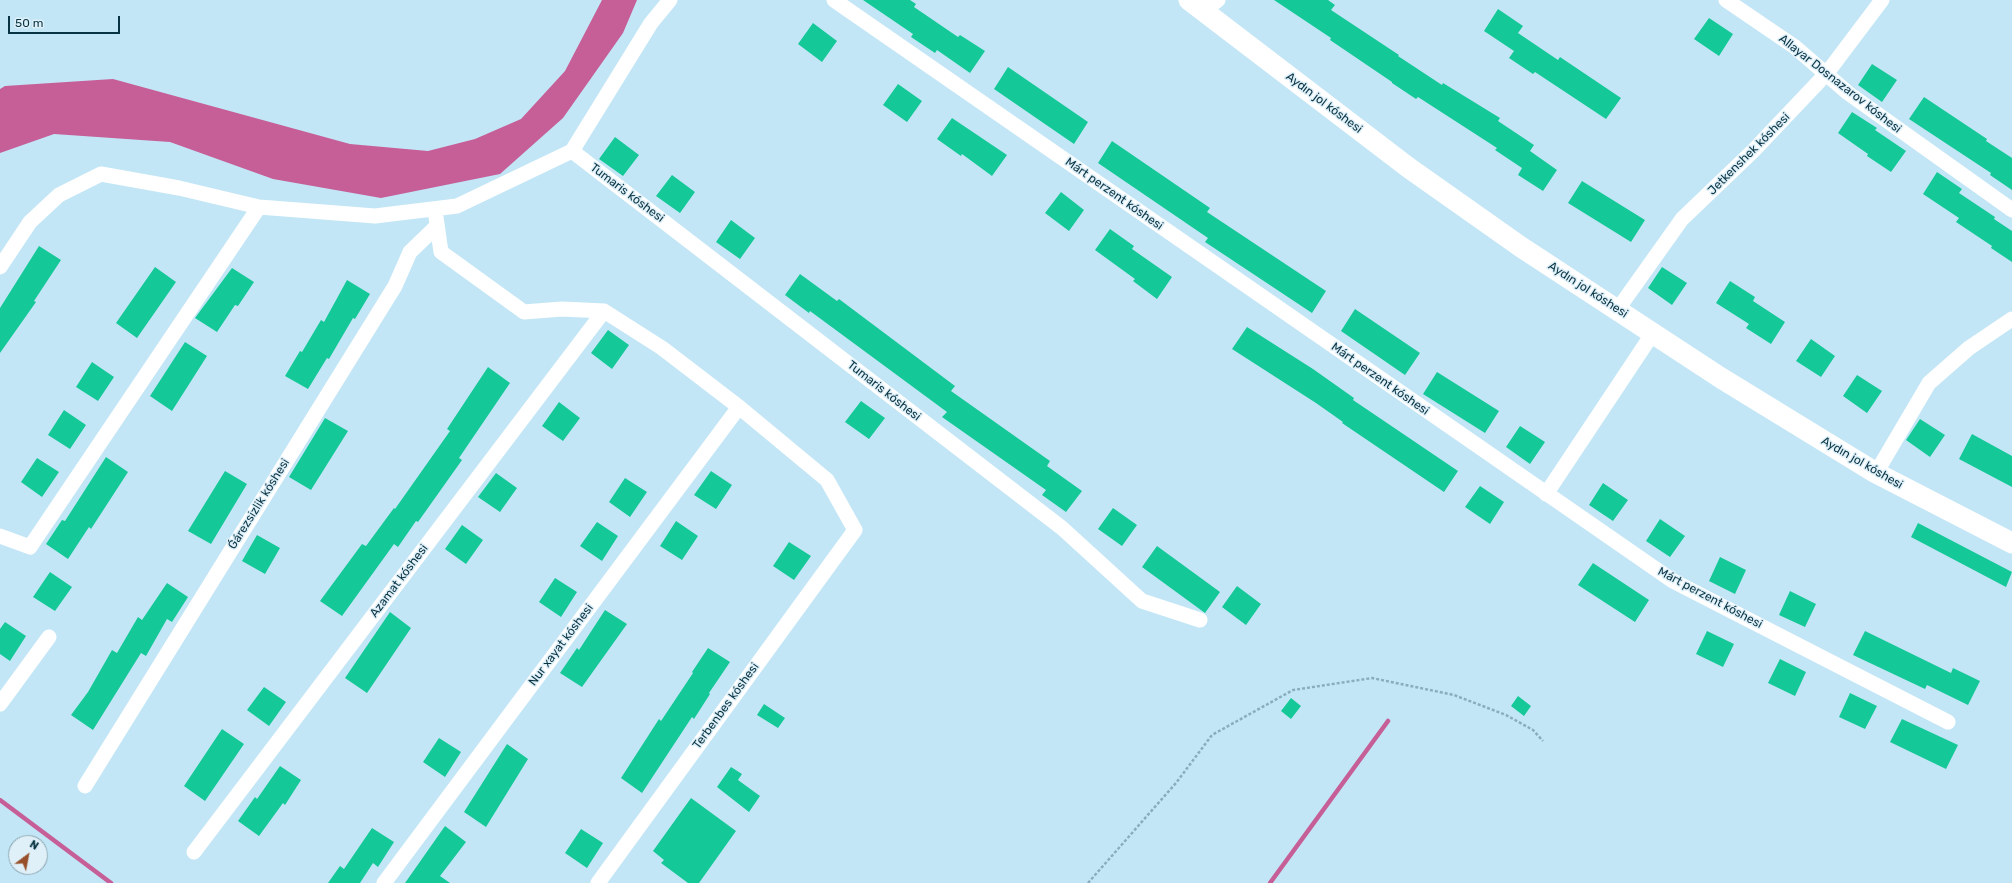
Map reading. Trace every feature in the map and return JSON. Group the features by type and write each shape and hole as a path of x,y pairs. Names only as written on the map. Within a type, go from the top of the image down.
{"street":[{"path":"0,267 35,216 59,195 101,174 179,188 259,207 375,216 435,210 458,206 572,151 651,23 670,0"},
{"name":"Márt perzent kóshesi","path":"834,0 1673,581 1948,722"},
{"name":"Allayar Dosnazarov kóshesi","path":"1726,0 1795,47 1827,73 1848,93 2012,210"},
{"name":"Jetkenshek kóshesi","path":"1618,309 1682,219 1754,151 1827,73 1882,0"},
{"name":"Aydın jol kóshesi","path":"1203,4 1409,168 1521,246 1721,378 1876,473 2012,543"},
{"name":"Tumaris kóshesi","path":"572,151 1056,523 1142,601 1200,620"},
{"path":"0,536 30,547 259,207"},
{"path":"435,210 441,252 524,312 562,310 604,311 662,348 739,407"},
{"name":"Ǵárezsizlik kóshesi","path":"85,786 395,286 410,252 437,226"},
{"name":"Azamat kóshesi","path":"194,852 604,311"},
{"path":"1876,473 1929,383 1969,348 2012,319"},
{"path":"1546,494 1653,333"},
{"name":"Terbenbes kóshesi","path":"598,883 855,530 827,480 739,407"},
{"name":"Nur xayat kóshesi","path":"384,883 739,407"},
{"path":"0,704 49,637"}],"path":[{"path":"1088,883 1176,783 1212,735 1293,690 1372,678 1454,695 1506,715 1533,730 1543,741"}],"shaded area":[{"path":"602,0 637,0 623,33 563,118 500,174 381,198 273,179 170,142 54,134 0,153 0,89 5,86 113,79 350,144 428,151 475,139 521,119 565,71"}],"building":[{"path":"863,0 910,0 916,4 914,7 958,37 960,35 985,51 970,73 937,50 935,53 911,37 913,34"},
{"path":"1274,0 1328,0 1335,5 1331,10 1399,55 1398,56 1442,85 1443,83 1500,118 1498,121 1534,145 1530,151 1557,170 1543,191 1518,175 1522,168 1495,150 1497,148 1418,97 1416,99 1330,40 1331,38"},
{"path":"1498,9 1523,26 1518,33 1558,60 1560,57 1621,98 1606,119 1535,72 1533,74 1509,58 1514,51 1484,31"},
{"path":"1709,18 1733,34 1719,56 1694,39"},
{"path":"813,23 837,41 822,62 798,44"},
{"path":"1872,64 1897,80 1882,102 1858,85"},
{"path":"1008,67 1088,122 1074,144 994,89"},
{"path":"898,84 922,101 907,122 883,105"},
{"path":"1924,97 1987,139 1986,141 2012,158 2012,190 1990,175 1991,173 1909,119"},
{"path":"1852,112 1877,128 1875,130 1906,151 1891,172 1867,156 1868,154 1838,133"},
{"path":"952,118 1007,155 992,176 962,154 961,156 937,139"},
{"path":"615,137 639,155 623,176 599,159"},
{"path":"1112,141 1210,208 1207,212 1326,291 1312,313 1205,242 1208,238 1098,163"},
{"path":"1937,172 1962,189 1959,193 1995,217 1994,219 2012,231 2012,262 1991,248 1992,246 1956,222 1959,218 1923,194"},
{"path":"672,175 695,192 680,213 656,196"},
{"path":"1582,181 1645,220 1631,242 1568,203"},
{"path":"1061,192 1084,210 1069,231 1045,213"},
{"path":"731,220 755,238 740,259 716,242"},
{"path":"1110,229 1134,246 1132,249 1172,277 1157,299 1133,281 1135,279 1095,250"},
{"path":"39,246 61,260 34,301 36,302 0,353 0,308"},
{"path":"155,267 176,282 137,338 116,323"},
{"path":"1662,267 1687,283 1672,305 1648,288"},
{"path":"232,268 254,282 238,306 235,305 217,332 195,318"},
{"path":"800,274 837,301 839,299 955,386 951,391 1050,461 1047,466 1082,491 1066,512 1042,495 1046,490 942,417 947,412 810,311 809,313 785,295"},
{"path":"347,280 370,294 308,389 285,376 300,351 302,352 321,320 324,322"},
{"path":"1730,281 1755,297 1753,301 1785,322 1771,344 1746,328 1749,324 1716,303"},
{"path":"1355,309 1420,353 1405,375 1341,331"},
{"path":"1247,327 1313,369 1354,398 1353,400 1458,471 1444,492 1342,423 1343,422 1316,403 1232,349"},
{"path":"608,330 629,345 612,369 591,353"},
{"path":"1811,339 1835,356 1821,377 1796,361"},
{"path":"185,342 207,356 172,411 150,396"},
{"path":"92,362 114,377 98,401 76,387"},
{"path":"488,367 510,383 459,458 462,460 418,522 416,521 398,547 394,544 342,616 320,601 362,544 366,546 394,508 395,509 450,431 447,429"},
{"path":"1437,372 1499,411 1485,433 1423,394"},
{"path":"1857,375 1882,391 1867,413 1843,396"},
{"path":"861,401 885,418 869,439 845,422"},
{"path":"559,402 580,418 563,441 542,426"},
{"path":"64,410 86,425 70,449 48,435"},
{"path":"325,418 348,431 311,490 289,477"},
{"path":"1920,419 1945,435 1930,457 1906,440"},
{"path":"1520,426 1545,442 1530,464 1506,447"},
{"path":"1972,434 2012,456 2012,487 1959,459"},
{"path":"106,457 128,472 91,529 89,527 68,559 46,544 62,520 65,521"},
{"path":"37,458 59,472 42,497 21,482"},
{"path":"225,471 247,484 211,544 188,531"},
{"path":"711,471 732,485 716,509 694,495"},
{"path":"496,473 517,488 500,512 478,497"},
{"path":"625,478 647,492 630,517 609,502"},
{"path":"1603,483 1628,500 1613,521 1589,505"},
{"path":"1480,486 1504,502 1490,524 1465,507"},
{"path":"1113,508 1137,525 1122,546 1098,529"},
{"path":"1660,519 1685,536 1670,557 1646,541"},
{"path":"676,521 698,536 682,560 660,546"},
{"path":"597,522 618,536 602,561 580,546"},
{"path":"1918,523 2012,572 2006,587 1911,537"},
{"path":"462,525 483,540 466,564 445,549"},
{"path":"257,535 280,548 265,574 242,561"},
{"path":"789,542 811,556 794,580 773,566"},
{"path":"1157,546 1220,592 1205,613 1142,567"},
{"path":"1720,557 1746,570 1735,594 1709,581"},
{"path":"1593,563 1649,600 1635,622 1578,585"},
{"path":"50,572 72,587 55,611 33,597"},
{"path":"555,578 577,592 561,617 539,602"},
{"path":"167,583 188,597 172,622 167,619 146,656 141,653 93,730 71,715 88,692 112,650 117,653 138,617 142,620"},
{"path":"1237,586 1261,604 1246,625 1222,607"},
{"path":"1790,591 1816,604 1805,627 1779,615"},
{"path":"605,610 627,624 582,687 560,673 577,648 579,650"},
{"path":"390,612 411,628 367,693 345,678"},
{"path":"5,622 26,636 10,661 0,654 0,629"},
{"path":"1707,631 1734,644 1723,667 1696,654"},
{"path":"1865,631 1951,673 1953,668 1980,681 1968,705 1927,685 1925,689 1853,655"},
{"path":"708,648 730,662 709,693 710,694 694,719 692,717 642,793 621,778 659,719 661,721"},
{"path":"1780,659 1806,672 1795,696 1768,683"},
{"path":"264,687 286,702 269,726 247,710"},
{"path":"1850,693 1877,706 1865,729 1839,717"},
{"path":"1518,696 1531,706 1524,716 1511,706"},
{"path":"1291,698 1301,706 1291,719 1281,711"},
{"path":"764,704 785,718 778,728 757,715"},
{"path":"1902,719 1958,745 1946,769 1890,742"},
{"path":"222,729 244,744 205,801 184,786"},
{"path":"439,738 461,752 445,777 423,762"},
{"path":"507,744 528,759 486,827 464,812"},
{"path":"280,766 301,780 285,805 283,803 259,836 238,821 255,797 257,799"},
{"path":"731,767 742,774 738,780 760,796 749,812 717,787"},
{"path":"691,798 736,831 699,883 688,883 661,863 664,860 653,851"},
{"path":"445,826 466,842 440,876 450,883 405,883"},
{"path":"372,828 394,842 378,867 373,863 360,883 328,883 340,866 344,869"},
{"path":"581,829 603,843 587,868 565,853"}],"waterway":[{"path":"1270,883 1388,721"},
{"path":"0,800 111,883"}]}
